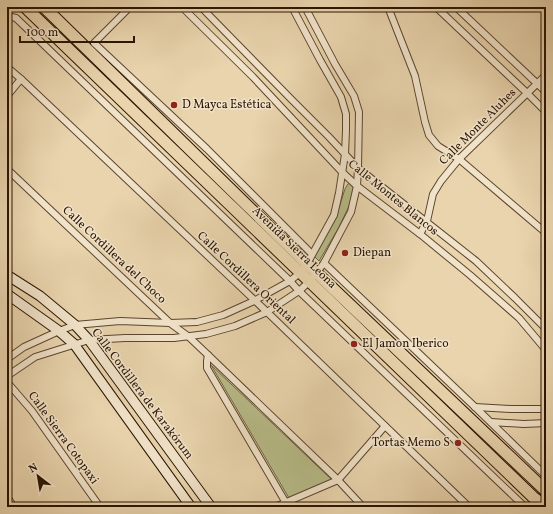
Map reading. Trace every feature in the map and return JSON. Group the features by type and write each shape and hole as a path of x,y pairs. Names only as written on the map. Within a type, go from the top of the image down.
{"highway":[{"name":"Avenida Sierra Leona","path":"25,7 230,196 307,263 314,277 533,502 546,507"},
{"name":"Avenida Sierra Leona","path":"44,7 230,196"},
{"name":"Avenida Sierra Leona","path":"314,277 546,491"}],"street":[{"name":"Avenida Sierra Leona","path":"130,7 94,43 208,149 307,263"},
{"name":"Calle Montes Blancos","path":"182,7 253,77 342,172 357,186 420,234 470,275 519,318 546,350"},
{"name":"Calle Montes Blancos","path":"201,7 358,168 476,261 546,329"},
{"path":"7,359 24,347 75,325 120,322 197,322 223,315 254,301 290,281 307,263 334,215 345,154 346,114 341,96 292,7"},
{"path":"7,376 35,357 89,340 169,338 206,334 235,326 267,312 299,291 314,277 324,262 351,212 357,186 359,112 354,96 335,64 305,7"},
{"path":"388,7 415,76 429,135 438,146 459,159 546,232"},
{"path":"436,7 546,112"},
{"path":"456,7 546,92"},
{"path":"7,16 16,18 525,507"},
{"name":"Calle Cordillera Oriental","path":"7,67 267,312 468,507"},
{"name":"Calle Monte Aluhes","path":"420,234 427,221 433,194 441,181 459,159 546,75"},
{"path":"7,96 21,79"},
{"name":"Calle Cordillera del Choco","path":"7,169 170,323 189,336 338,480 363,507"},
{"name":"Avenida Sierra Leona","path":"324,262 546,476"},
{"name":"Calle Cordillera de Karakórum","path":"7,275 40,296 75,325 89,340 211,507"},
{"name":"Calle Cordillera de Karakórum","path":"7,294 59,331 74,344 191,507"},
{"path":"208,355 207,368 286,503"},
{"name":"Calle Sierra Cotopaxi","path":"7,382 32,411 100,507"},
{"path":"475,407 546,409"},
{"path":"491,422 524,424 546,423"},
{"path":"276,507 338,480 385,426"},
{"path":"7,497 14,507"}],"green space":[{"path":"350,183 353,185 355,190 350,204 338,229 319,261 313,255 337,214 345,189"},
{"path":"211,365 332,480 289,498"}],"place":[{"name":"D Mayca Estética","path":"174,105"},
{"name":"Diepan","path":"345,253"},
{"name":"El Jamon Iberico","path":"354,344"},
{"name":"Tortas Memo S","path":"458,443"}]}
